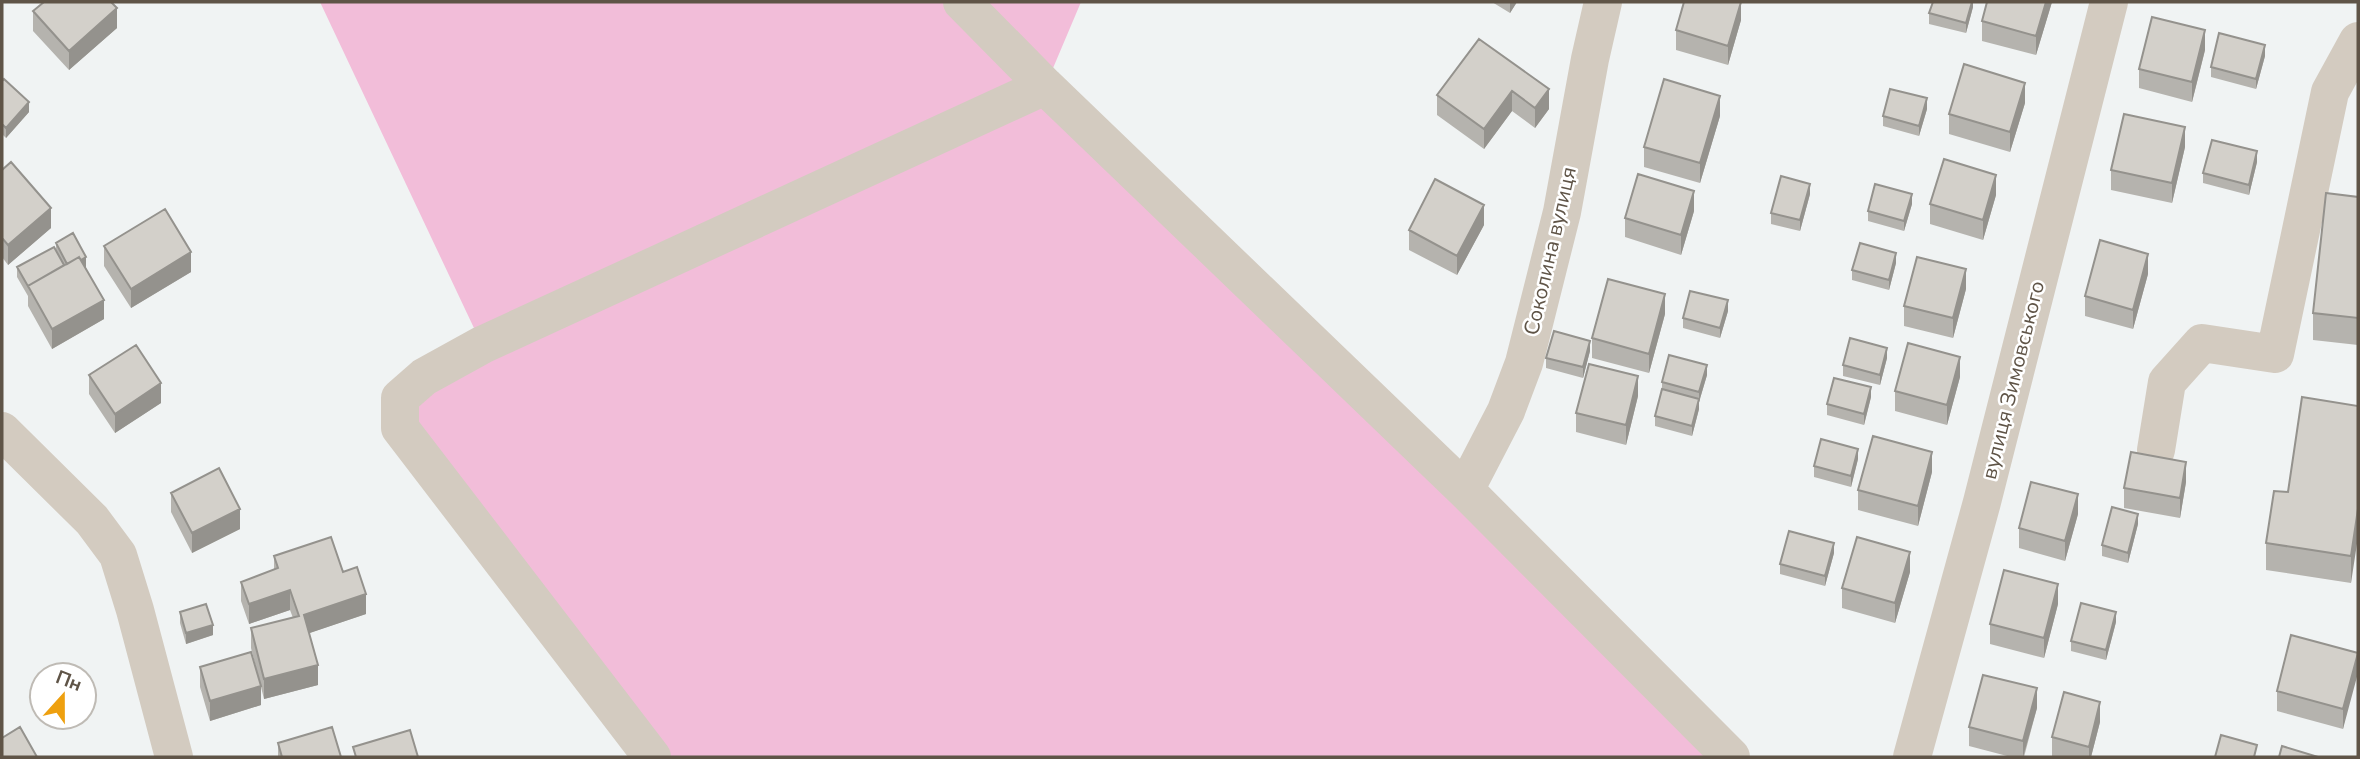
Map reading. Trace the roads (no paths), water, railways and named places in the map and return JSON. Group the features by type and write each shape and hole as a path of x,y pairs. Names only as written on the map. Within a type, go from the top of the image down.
{"street":[{"path":"962,2 1045,86 1465,490 1731,757"},
{"name":"Соколина вулиця","path":"1465,490 1506,411 1524,363 1562,212 1603,2"},
{"name":"вулиця Зимовського","path":"1912,757 1982,502 2109,2"},
{"path":"2157,450 2167,382 2202,343 2275,354 2330,92 2358,41"},
{"path":"652,757 400,428 400,398 424,377 482,345 1045,86"},
{"path":"2,431 92,520 118,555 174,757"}]}
